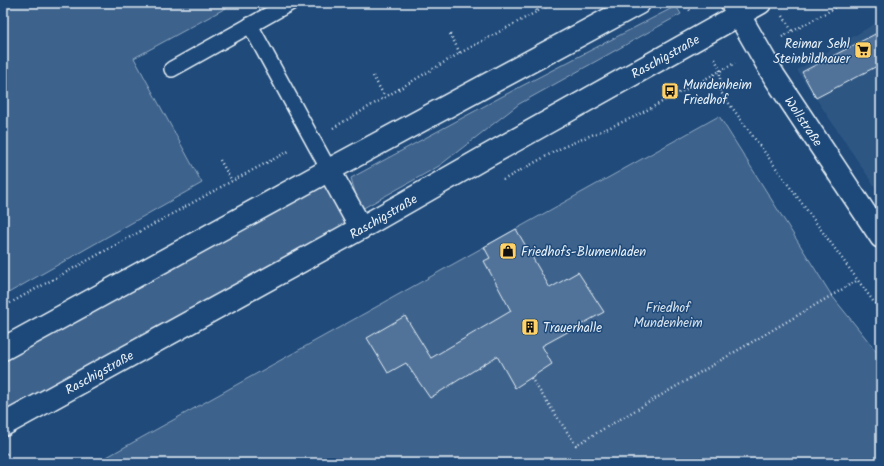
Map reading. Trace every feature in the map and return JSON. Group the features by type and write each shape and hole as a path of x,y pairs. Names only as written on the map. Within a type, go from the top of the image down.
{"street":[{"path":"587,31 611,3"},
{"path":"3,349 329,170 639,3"},
{"name":"Raschigstraße","path":"3,425 361,228 487,156 735,9 760,3"},
{"name":"Wollstraße","path":"735,9 774,76 881,237"},
{"path":"329,170 361,228"}],"lane":[{"path":"172,69 290,3"},
{"path":"250,25 329,170"}],"path":[{"path":"532,3 537,12"},
{"path":"3,307 232,181 312,140 460,53 553,3"},
{"path":"792,31 844,3"},
{"path":"450,34 460,53"},
{"path":"720,70 720,91 881,312"},
{"path":"373,76 385,97"},
{"path":"220,160 232,181"},
{"path":"531,378 576,445 858,280"}],"shaded area":[{"path":"881,20 881,196 797,70"}],"green space":[{"path":"3,3 235,3 134,58 202,183 3,296"},
{"path":"676,6 681,14 519,104 439,166 360,210 351,178 514,90"},
{"name":"Friedhof Mundenheim","path":"719,116 832,296 881,357 881,463 96,463"},
{"path":"329,170 361,228 3,425 3,349"}],"building":[{"name":"Reimar Sehl Steinbildhauer","path":"881,31 881,64 816,98 802,72"},
{"name":"Trauerhalle","path":"516,229 550,288 578,272 604,312 542,346 552,364 515,388 497,356 430,398 406,363 388,373 367,338 405,316 431,358 511,311 484,261 490,258 484,247"}],"place":[{"name":"Reimar Sehl Steinbildhauer","path":"863,50"},
{"name":"Mundenheim Friedhof","path":"670,91"},
{"name":"Friedhofs-Blumenladen","path":"508,251"},
{"name":"Trauerhalle","path":"530,327"}]}
